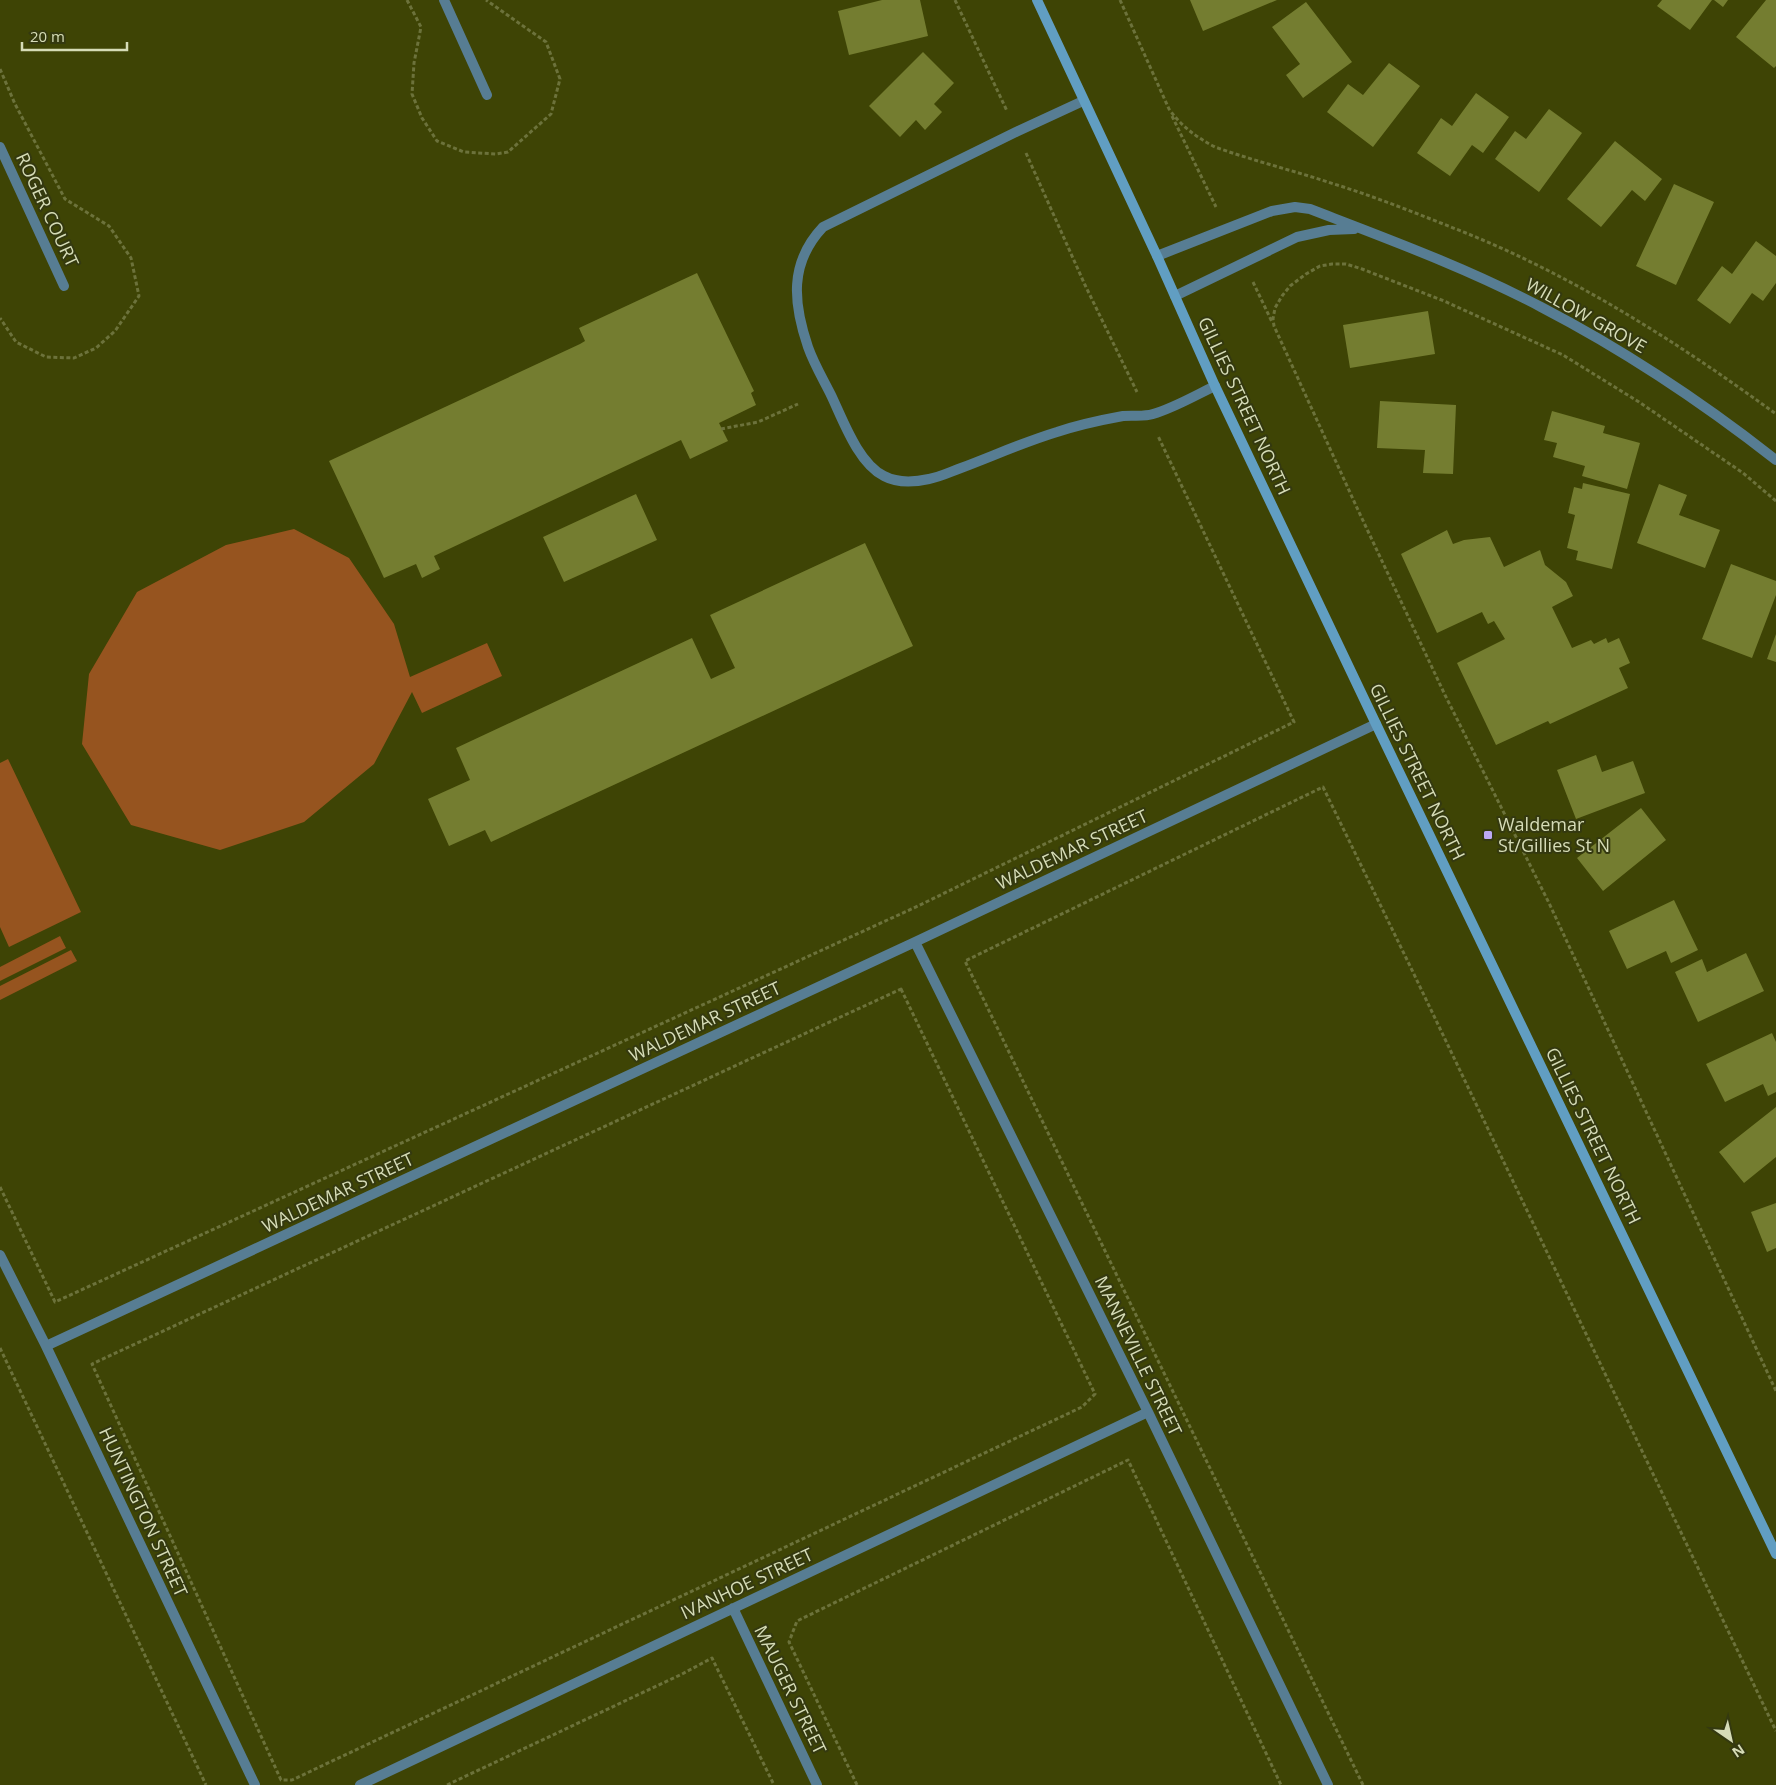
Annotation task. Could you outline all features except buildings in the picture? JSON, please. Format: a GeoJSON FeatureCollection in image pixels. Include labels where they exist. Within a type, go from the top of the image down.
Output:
{"type":"FeatureCollection","features":[{"type":"Feature","properties":{"kind":"main road","name":"GILLIES STREET NORTH"},"geometry":{"type":"LineString","coordinates":[[1037,0],[1216,386],[1376,724],[1776,1554]]}},
{"type":"Feature","properties":{"kind":"street"},"geometry":{"type":"LineString","coordinates":[[444,0],[487,95]]}},
{"type":"Feature","properties":{"kind":"street"},"geometry":{"type":"LineString","coordinates":[[1083,101],[823,227],[804,252],[797,274],[801,323],[811,355],[858,449],[878,472],[894,480],[915,481],[938,477],[1061,430],[1125,416],[1153,414],[1216,386]]}},
{"type":"Feature","properties":{"kind":"street","name":"ROGER COURT"},"geometry":{"type":"LineString","coordinates":[[0,147],[64,286]]}},
{"type":"Feature","properties":{"kind":"street","name":"WILLOW GROVE"},"geometry":{"type":"LineString","coordinates":[[1157,256],[1272,211],[1295,207],[1310,209],[1448,263],[1540,306],[1599,339],[1705,406],[1776,460]]}},
{"type":"Feature","properties":{"kind":"street","name":"WILLOW GROVE"},"geometry":{"type":"LineString","coordinates":[[1175,296],[1297,237],[1350,228],[1362,230]]}},
{"type":"Feature","properties":{"kind":"street","name":"WALDEMAR STREET"},"geometry":{"type":"LineString","coordinates":[[46,1346],[915,942],[1376,724]]}},
{"type":"Feature","properties":{"kind":"street","name":"MANNEVILLE STREET"},"geometry":{"type":"LineString","coordinates":[[915,942],[1148,1412],[1328,1785]]}},
{"type":"Feature","properties":{"kind":"street","name":"HUNTINGTON STREET"},"geometry":{"type":"LineString","coordinates":[[0,1255],[46,1346],[255,1785]]}},
{"type":"Feature","properties":{"kind":"street","name":"IVANHOE STREET"},"geometry":{"type":"LineString","coordinates":[[360,1785],[1148,1412]]}},
{"type":"Feature","properties":{"kind":"street","name":"MAUGER STREET"},"geometry":{"type":"LineString","coordinates":[[733,1608],[817,1785]]}},
{"type":"Feature","properties":{"kind":"path"},"geometry":{"type":"LineString","coordinates":[[407,0],[421,27],[414,63],[412,94],[422,118],[437,141],[464,152],[496,154],[508,152],[551,114],[560,79],[546,42],[486,0]]}},
{"type":"Feature","properties":{"kind":"path"},"geometry":{"type":"LineString","coordinates":[[1120,0],[1174,117],[1193,134],[1215,147],[1231,153]]}},
{"type":"Feature","properties":{"kind":"path"},"geometry":{"type":"LineString","coordinates":[[0,69],[15,104],[65,199],[109,226],[131,258],[139,296],[115,331],[96,348],[74,358],[46,357],[16,342],[0,318]]}},
{"type":"Feature","properties":{"kind":"path"},"geometry":{"type":"LineString","coordinates":[[1776,501],[1727,462],[1639,402],[1563,355],[1405,285],[1346,264],[1320,266],[1290,286],[1276,308],[1273,319],[1274,326],[1350,493],[1484,777],[1549,903],[1776,1391]]}},
{"type":"Feature","properties":{"kind":"path"},"geometry":{"type":"LineString","coordinates":[[0,1187],[55,1302],[918,906],[1294,722],[1092,298]]}},
{"type":"Feature","properties":{"kind":"path"},"geometry":{"type":"LineString","coordinates":[[721,429],[758,422],[798,404]]}},
{"type":"Feature","properties":{"kind":"path"},"geometry":{"type":"LineString","coordinates":[[1363,1785],[965,961],[1323,787],[1776,1731]]}},
{"type":"Feature","properties":{"kind":"path"},"geometry":{"type":"LineString","coordinates":[[901,989],[1095,1394],[1082,1407],[292,1780],[282,1780],[92,1364],[901,989]]}},
{"type":"Feature","properties":{"kind":"path"},"geometry":{"type":"LineString","coordinates":[[0,1348],[206,1785]]}},
{"type":"Feature","properties":{"kind":"path"},"geometry":{"type":"LineString","coordinates":[[857,1785],[789,1642],[798,1621],[1128,1460],[1281,1785]]}},
{"type":"Feature","properties":{"kind":"path"},"geometry":{"type":"LineString","coordinates":[[447,1785],[712,1658],[774,1785]]}},
{"type":"Feature","properties":{"kind":"shaded area"},"geometry":{"type":"Polygon","coordinates":[[[294,529],[349,558],[394,624],[410,677],[487,643],[502,676],[422,713],[412,692],[374,764],[304,822],[220,850],[131,825],[82,744],[89,674],[137,592],[226,545],[294,529]]]}},
{"type":"Feature","properties":{"kind":"shaded area"},"geometry":{"type":"Polygon","coordinates":[[[8,759],[81,912],[9,947],[0,927],[0,763],[8,759]]]}},
{"type":"Feature","properties":{"kind":"shaded area"},"geometry":{"type":"Polygon","coordinates":[[[60,936],[66,948],[0,981],[0,967],[60,936]]]}},
{"type":"Feature","properties":{"kind":"shaded area"},"geometry":{"type":"Polygon","coordinates":[[[71,950],[77,961],[0,1000],[0,986],[71,950]]]}},
{"type":"Feature","properties":{"kind":"place","name":"Waldemar St/Gillies St N"},"geometry":{"type":"Point","coordinates":[1488,835]}}]}
